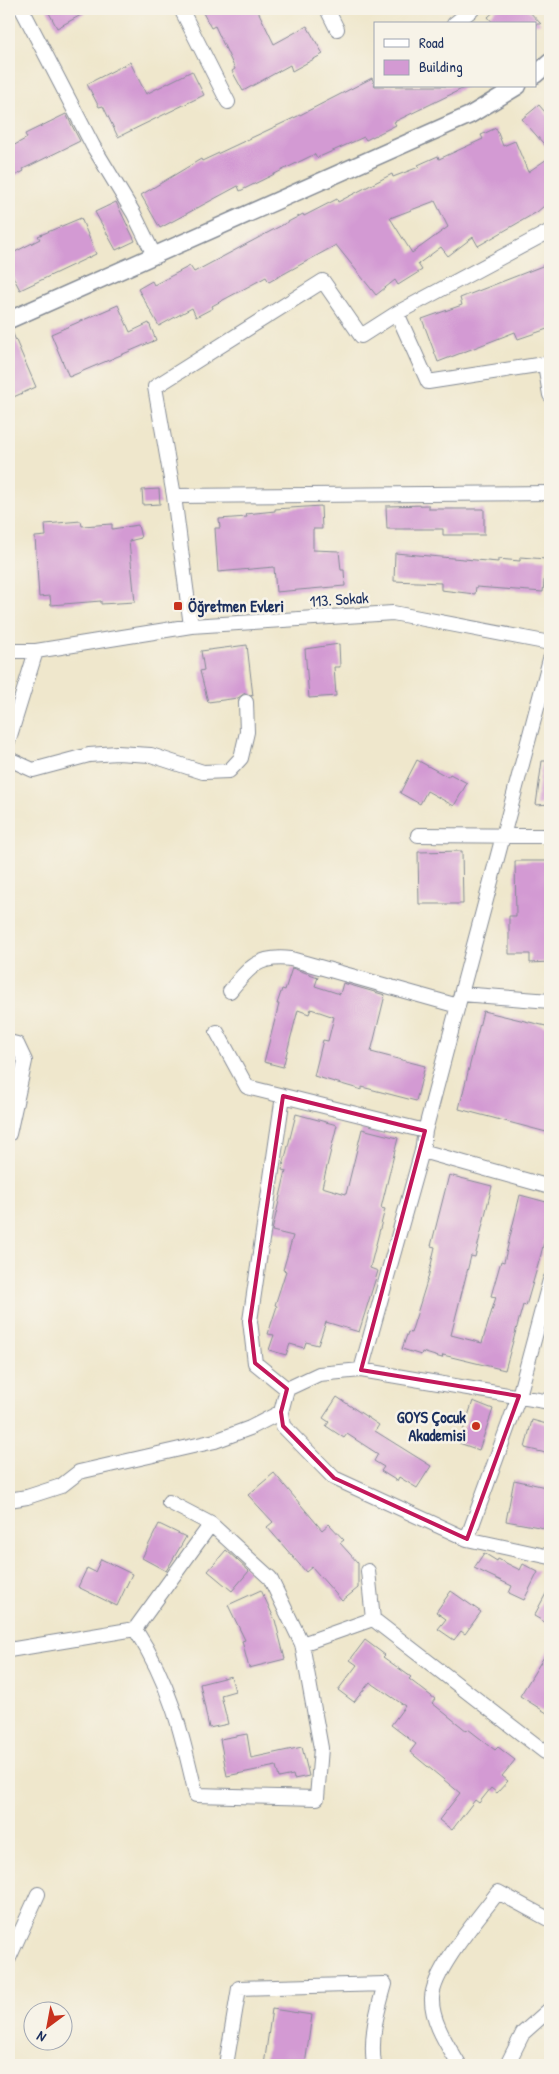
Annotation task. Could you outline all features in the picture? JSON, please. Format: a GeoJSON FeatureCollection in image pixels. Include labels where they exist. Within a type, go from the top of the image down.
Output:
{"type":"FeatureCollection","features":[{"type":"Feature","properties":{"kind":"street"},"geometry":{"type":"LineString","coordinates":[[22,9],[93,146],[134,214],[154,255]]}},
{"type":"Feature","properties":{"kind":"street"},"geometry":{"type":"LineString","coordinates":[[181,9],[228,102]]}},
{"type":"Feature","properties":{"kind":"street"},"geometry":{"type":"LineString","coordinates":[[327,9],[337,29]]}},
{"type":"Feature","properties":{"kind":"street"},"geometry":{"type":"LineString","coordinates":[[457,22],[473,9]]}},
{"type":"Feature","properties":{"kind":"street"},"geometry":{"type":"LineString","coordinates":[[536,75],[550,62]]}},
{"type":"Feature","properties":{"kind":"street"},"geometry":{"type":"LineString","coordinates":[[9,320],[470,116],[515,88]]}},
{"type":"Feature","properties":{"kind":"street"},"geometry":{"type":"LineString","coordinates":[[191,626],[174,496],[155,387],[323,280],[361,336],[397,313],[550,231]]}},
{"type":"Feature","properties":{"kind":"street"},"geometry":{"type":"LineString","coordinates":[[397,313],[428,382],[548,364],[550,395]]}},
{"type":"Feature","properties":{"kind":"street"},"geometry":{"type":"LineString","coordinates":[[174,496],[550,493]]}},
{"type":"Feature","properties":{"kind":"street","name":"113. Sokak"},"geometry":{"type":"LineString","coordinates":[[9,651],[36,651],[191,626],[393,613],[550,644]]}},
{"type":"Feature","properties":{"kind":"street"},"geometry":{"type":"LineString","coordinates":[[9,739],[36,651]]}},
{"type":"Feature","properties":{"kind":"street"},"geometry":{"type":"LineString","coordinates":[[361,1370],[422,1151],[425,1131],[505,836],[550,659]]}},
{"type":"Feature","properties":{"kind":"street"},"geometry":{"type":"LineString","coordinates":[[9,759],[33,770],[89,755],[117,753],[151,755],[203,772],[228,771],[241,758],[247,732],[246,702]]}},
{"type":"Feature","properties":{"kind":"street"},"geometry":{"type":"LineString","coordinates":[[418,835],[550,836]]}},
{"type":"Feature","properties":{"kind":"street"},"geometry":{"type":"LineString","coordinates":[[230,990],[242,975],[259,961],[273,957],[290,959],[460,1000],[550,1001]]}},
{"type":"Feature","properties":{"kind":"street"},"geometry":{"type":"LineString","coordinates":[[217,1032],[247,1087],[425,1131]]}},
{"type":"Feature","properties":{"kind":"street"},"geometry":{"type":"LineString","coordinates":[[9,1042],[17,1044],[25,1061],[9,1134]]}},
{"type":"Feature","properties":{"kind":"street"},"geometry":{"type":"LineString","coordinates":[[283,1096],[250,1321],[255,1364],[287,1389]]}},
{"type":"Feature","properties":{"kind":"street"},"geometry":{"type":"LineString","coordinates":[[422,1151],[550,1187]]}},
{"type":"Feature","properties":{"kind":"street"},"geometry":{"type":"LineString","coordinates":[[467,1539],[519,1396],[550,1280]]}},
{"type":"Feature","properties":{"kind":"street"},"geometry":{"type":"LineString","coordinates":[[287,1389],[319,1374],[361,1370],[550,1402]]}},
{"type":"Feature","properties":{"kind":"street"},"geometry":{"type":"LineString","coordinates":[[287,1389],[281,1412],[283,1426],[334,1478],[467,1539],[550,1557]]}},
{"type":"Feature","properties":{"kind":"street"},"geometry":{"type":"LineString","coordinates":[[9,1500],[28,1497],[61,1486],[79,1472],[215,1441],[250,1428],[281,1412]]}},
{"type":"Feature","properties":{"kind":"street"},"geometry":{"type":"LineString","coordinates":[[134,1629],[153,1658],[179,1720],[196,1794],[317,1798],[321,1748],[302,1644],[270,1578],[212,1524],[169,1502]]}},
{"type":"Feature","properties":{"kind":"street"},"geometry":{"type":"LineString","coordinates":[[9,1650],[134,1629],[212,1524]]}},
{"type":"Feature","properties":{"kind":"street"},"geometry":{"type":"LineString","coordinates":[[368,1571],[373,1619],[545,1752],[550,1747]]}},
{"type":"Feature","properties":{"kind":"street"},"geometry":{"type":"LineString","coordinates":[[302,1644],[373,1619]]}},
{"type":"Feature","properties":{"kind":"street"},"geometry":{"type":"LineString","coordinates":[[459,2065],[438,2027],[432,1999],[436,1977],[498,1892],[550,1920]]}},
{"type":"Feature","properties":{"kind":"street"},"geometry":{"type":"LineString","coordinates":[[9,1958],[38,1894]]}},
{"type":"Feature","properties":{"kind":"street"},"geometry":{"type":"LineString","coordinates":[[226,2065],[239,1988],[386,1984],[374,2023],[372,2049],[374,2065]]}},
{"type":"Feature","properties":{"kind":"street"},"geometry":{"type":"LineString","coordinates":[[507,2065],[523,2033],[550,2009]]}},
{"type":"Feature","properties":{"kind":"highlighted area"},"geometry":{"type":"Polygon","coordinates":[[[283,1096],[425,1131],[361,1370],[519,1396],[467,1539],[334,1478],[283,1426],[281,1412],[287,1389],[255,1363],[250,1321],[283,1096]]]}},
{"type":"Feature","properties":{"kind":"building"},"geometry":{"type":"Polygon","coordinates":[[[47,9],[92,9],[57,28],[47,9]]]}},
{"type":"Feature","properties":{"kind":"building"},"geometry":{"type":"Polygon","coordinates":[[[201,9],[257,9],[274,44],[307,26],[323,54],[292,71],[290,65],[243,91],[232,71],[235,69],[215,26],[211,28],[201,9]]]}},
{"type":"Feature","properties":{"kind":"building"},"geometry":{"type":"Polygon","coordinates":[[[497,9],[527,9],[541,24],[536,24],[536,22],[492,22],[488,17],[497,9]]]}},
{"type":"Feature","properties":{"kind":"building"},"geometry":{"type":"Polygon","coordinates":[[[130,62],[146,94],[192,71],[204,95],[118,137],[103,106],[99,107],[87,84],[130,62]]]}},
{"type":"Feature","properties":{"kind":"building"},"geometry":{"type":"Polygon","coordinates":[[[372,78],[374,88],[464,88],[394,122],[396,125],[366,140],[364,137],[317,158],[315,154],[240,191],[238,186],[160,228],[141,195],[201,159],[202,161],[298,116],[372,78]]]}},
{"type":"Feature","properties":{"kind":"building"},"geometry":{"type":"Polygon","coordinates":[[[539,105],[550,118],[550,151],[522,119],[539,105]]]}},
{"type":"Feature","properties":{"kind":"building"},"geometry":{"type":"Polygon","coordinates":[[[66,114],[80,141],[23,169],[24,171],[9,179],[9,143],[11,147],[27,138],[25,134],[66,114]]]}},
{"type":"Feature","properties":{"kind":"building"},"geometry":{"type":"Polygon","coordinates":[[[496,128],[503,146],[515,141],[528,172],[550,157],[550,201],[537,212],[478,246],[473,237],[448,256],[441,247],[418,264],[422,270],[398,285],[395,280],[376,295],[336,245],[269,282],[266,277],[212,306],[213,308],[196,317],[192,308],[159,326],[138,289],[152,281],[154,285],[190,266],[194,272],[303,214],[304,216],[337,199],[338,202],[392,174],[393,177],[419,167],[418,165],[438,156],[439,159],[483,139],[481,135],[496,128]],[[435,201],[390,218],[412,253],[448,227],[435,201]]]}},
{"type":"Feature","properties":{"kind":"building"},"geometry":{"type":"Polygon","coordinates":[[[116,202],[135,241],[116,250],[95,212],[116,202]]]}},
{"type":"Feature","properties":{"kind":"building"},"geometry":{"type":"Polygon","coordinates":[[[81,218],[96,254],[20,290],[9,269],[9,255],[40,239],[38,236],[81,218]]]}},
{"type":"Feature","properties":{"kind":"building"},"geometry":{"type":"Polygon","coordinates":[[[550,263],[550,328],[518,339],[515,332],[438,362],[422,319],[462,305],[460,298],[550,263]]]}},
{"type":"Feature","properties":{"kind":"building"},"geometry":{"type":"Polygon","coordinates":[[[118,305],[130,332],[149,323],[156,340],[69,377],[51,334],[118,305]]]}},
{"type":"Feature","properties":{"kind":"building"},"geometry":{"type":"Polygon","coordinates":[[[11,329],[36,387],[9,399],[9,330],[11,329]]]}},
{"type":"Feature","properties":{"kind":"building"},"geometry":{"type":"Polygon","coordinates":[[[159,489],[160,504],[143,505],[142,490],[159,489]]]}},
{"type":"Feature","properties":{"kind":"building"},"geometry":{"type":"Polygon","coordinates":[[[429,505],[429,509],[484,509],[484,535],[443,535],[443,529],[387,529],[386,506],[429,505]]]}},
{"type":"Feature","properties":{"kind":"building"},"geometry":{"type":"Polygon","coordinates":[[[321,506],[322,529],[313,529],[313,550],[339,551],[341,570],[344,570],[345,586],[276,592],[274,567],[218,572],[215,528],[220,528],[219,519],[247,517],[246,514],[275,511],[275,509],[321,506]]]}},
{"type":"Feature","properties":{"kind":"building"},"geometry":{"type":"Polygon","coordinates":[[[81,521],[82,526],[112,524],[112,529],[138,525],[141,538],[129,541],[135,602],[101,604],[101,601],[51,605],[50,596],[39,597],[35,537],[46,536],[45,524],[81,521]]]}},
{"type":"Feature","properties":{"kind":"building"},"geometry":{"type":"Polygon","coordinates":[[[395,553],[498,562],[498,559],[520,561],[520,557],[546,559],[543,592],[476,587],[475,594],[441,590],[441,583],[394,581],[395,553]]]}},
{"type":"Feature","properties":{"kind":"building"},"geometry":{"type":"Polygon","coordinates":[[[339,644],[340,667],[334,667],[336,696],[309,698],[305,649],[339,644]]]}},
{"type":"Feature","properties":{"kind":"building"},"geometry":{"type":"Polygon","coordinates":[[[247,645],[253,696],[245,693],[238,698],[208,702],[200,671],[204,670],[201,651],[247,645]]]}},
{"type":"Feature","properties":{"kind":"building"},"geometry":{"type":"Polygon","coordinates":[[[417,760],[448,777],[450,774],[467,783],[454,806],[427,791],[420,804],[400,793],[417,760]]]}},
{"type":"Feature","properties":{"kind":"building"},"geometry":{"type":"Polygon","coordinates":[[[542,761],[550,761],[550,804],[536,805],[542,761]]]}},
{"type":"Feature","properties":{"kind":"building"},"geometry":{"type":"Polygon","coordinates":[[[462,851],[463,904],[419,904],[418,852],[462,851]]]}},
{"type":"Feature","properties":{"kind":"building"},"geometry":{"type":"Polygon","coordinates":[[[515,861],[548,861],[550,962],[530,963],[530,954],[509,954],[509,916],[516,916],[515,861]]]}},
{"type":"Feature","properties":{"kind":"building"},"geometry":{"type":"Polygon","coordinates":[[[292,968],[318,977],[315,986],[340,994],[343,983],[385,995],[371,1052],[425,1066],[416,1101],[362,1087],[362,1090],[314,1076],[323,1040],[328,1041],[334,1017],[311,1009],[309,1014],[298,1010],[283,1067],[264,1062],[279,1004],[277,1004],[282,989],[285,990],[292,968]]]}},
{"type":"Feature","properties":{"kind":"building"},"geometry":{"type":"Polygon","coordinates":[[[483,1011],[550,1027],[550,1133],[459,1109],[483,1011]]]}},
{"type":"Feature","properties":{"kind":"building"},"geometry":{"type":"Polygon","coordinates":[[[296,1114],[337,1125],[322,1187],[346,1194],[362,1129],[398,1138],[381,1208],[385,1209],[370,1268],[378,1271],[359,1332],[326,1322],[318,1345],[306,1342],[304,1348],[290,1344],[286,1355],[269,1350],[274,1335],[268,1334],[286,1271],[283,1270],[293,1236],[272,1231],[286,1171],[282,1170],[296,1114]]]}},
{"type":"Feature","properties":{"kind":"building"},"geometry":{"type":"Polygon","coordinates":[[[449,1175],[492,1186],[475,1257],[471,1256],[451,1335],[482,1343],[496,1297],[491,1296],[501,1261],[504,1262],[520,1195],[550,1203],[550,1218],[540,1258],[526,1306],[523,1305],[505,1370],[443,1355],[442,1358],[422,1352],[421,1355],[402,1349],[408,1332],[411,1333],[428,1278],[435,1247],[431,1246],[449,1175]]]}},
{"type":"Feature","properties":{"kind":"building"},"geometry":{"type":"Polygon","coordinates":[[[337,1397],[379,1425],[375,1431],[431,1466],[417,1488],[399,1477],[397,1481],[381,1471],[384,1467],[374,1461],[378,1454],[347,1434],[344,1438],[326,1426],[329,1422],[323,1418],[337,1397]]]}},
{"type":"Feature","properties":{"kind":"building","name":"GOYS Çocuk Akademisi"},"geometry":{"type":"Polygon","coordinates":[[[473,1401],[493,1409],[479,1450],[459,1443],[473,1401]]]}},
{"type":"Feature","properties":{"kind":"building"},"geometry":{"type":"Polygon","coordinates":[[[532,1420],[550,1425],[550,1454],[525,1448],[532,1420]]]}},
{"type":"Feature","properties":{"kind":"building"},"geometry":{"type":"Polygon","coordinates":[[[274,1473],[322,1530],[329,1524],[344,1540],[340,1543],[358,1563],[358,1588],[342,1601],[312,1567],[306,1572],[267,1527],[273,1522],[248,1495],[274,1473]]]}},
{"type":"Feature","properties":{"kind":"building"},"geometry":{"type":"Polygon","coordinates":[[[514,1480],[550,1488],[550,1529],[506,1521],[514,1480]]]}},
{"type":"Feature","properties":{"kind":"building"},"geometry":{"type":"Polygon","coordinates":[[[159,1524],[186,1537],[166,1571],[142,1558],[159,1524]]]}},
{"type":"Feature","properties":{"kind":"building"},"geometry":{"type":"Polygon","coordinates":[[[226,1550],[249,1571],[232,1591],[208,1571],[226,1550]]]}},
{"type":"Feature","properties":{"kind":"building"},"geometry":{"type":"Polygon","coordinates":[[[484,1553],[497,1561],[498,1559],[520,1570],[523,1564],[538,1572],[524,1600],[509,1593],[512,1586],[474,1568],[484,1553]]]}},
{"type":"Feature","properties":{"kind":"building"},"geometry":{"type":"Polygon","coordinates":[[[101,1559],[132,1574],[117,1606],[78,1587],[87,1568],[95,1572],[101,1559]]]}},
{"type":"Feature","properties":{"kind":"building"},"geometry":{"type":"Polygon","coordinates":[[[550,1586],[550,1625],[534,1616],[550,1586]]]}},
{"type":"Feature","properties":{"kind":"building"},"geometry":{"type":"Polygon","coordinates":[[[261,1590],[275,1620],[285,1659],[249,1668],[242,1641],[245,1640],[228,1605],[261,1590]]]}},
{"type":"Feature","properties":{"kind":"building"},"geometry":{"type":"Polygon","coordinates":[[[451,1591],[481,1612],[465,1634],[461,1631],[454,1640],[438,1629],[446,1619],[436,1612],[451,1591]]]}},
{"type":"Feature","properties":{"kind":"building"},"geometry":{"type":"Polygon","coordinates":[[[365,1640],[385,1655],[383,1657],[411,1677],[409,1679],[435,1699],[432,1703],[467,1731],[468,1729],[495,1750],[498,1747],[515,1760],[502,1776],[508,1781],[497,1793],[491,1788],[479,1803],[475,1800],[452,1830],[439,1820],[460,1793],[410,1752],[416,1744],[391,1725],[405,1706],[370,1682],[354,1702],[338,1690],[357,1665],[350,1660],[365,1640]]]}},
{"type":"Feature","properties":{"kind":"building"},"geometry":{"type":"Polygon","coordinates":[[[550,1647],[550,1715],[520,1696],[550,1647]]]}},
{"type":"Feature","properties":{"kind":"building"},"geometry":{"type":"Polygon","coordinates":[[[231,1676],[235,1691],[221,1695],[228,1724],[209,1728],[200,1684],[231,1676]]]}},
{"type":"Feature","properties":{"kind":"building"},"geometry":{"type":"Polygon","coordinates":[[[247,1734],[251,1758],[302,1747],[309,1776],[294,1779],[293,1775],[279,1778],[276,1766],[227,1776],[220,1739],[247,1734]]]}},
{"type":"Feature","properties":{"kind":"building"},"geometry":{"type":"Polygon","coordinates":[[[272,2009],[312,2015],[305,2065],[264,2065],[272,2009]]]}},
{"type":"Feature","properties":{"kind":"place","name":"Öğretmen Evleri"},"geometry":{"type":"Point","coordinates":[178,606]}},
{"type":"Feature","properties":{"kind":"place","name":"GOYS Çocuk Akademisi"},"geometry":{"type":"Point","coordinates":[476,1426]}}]}
